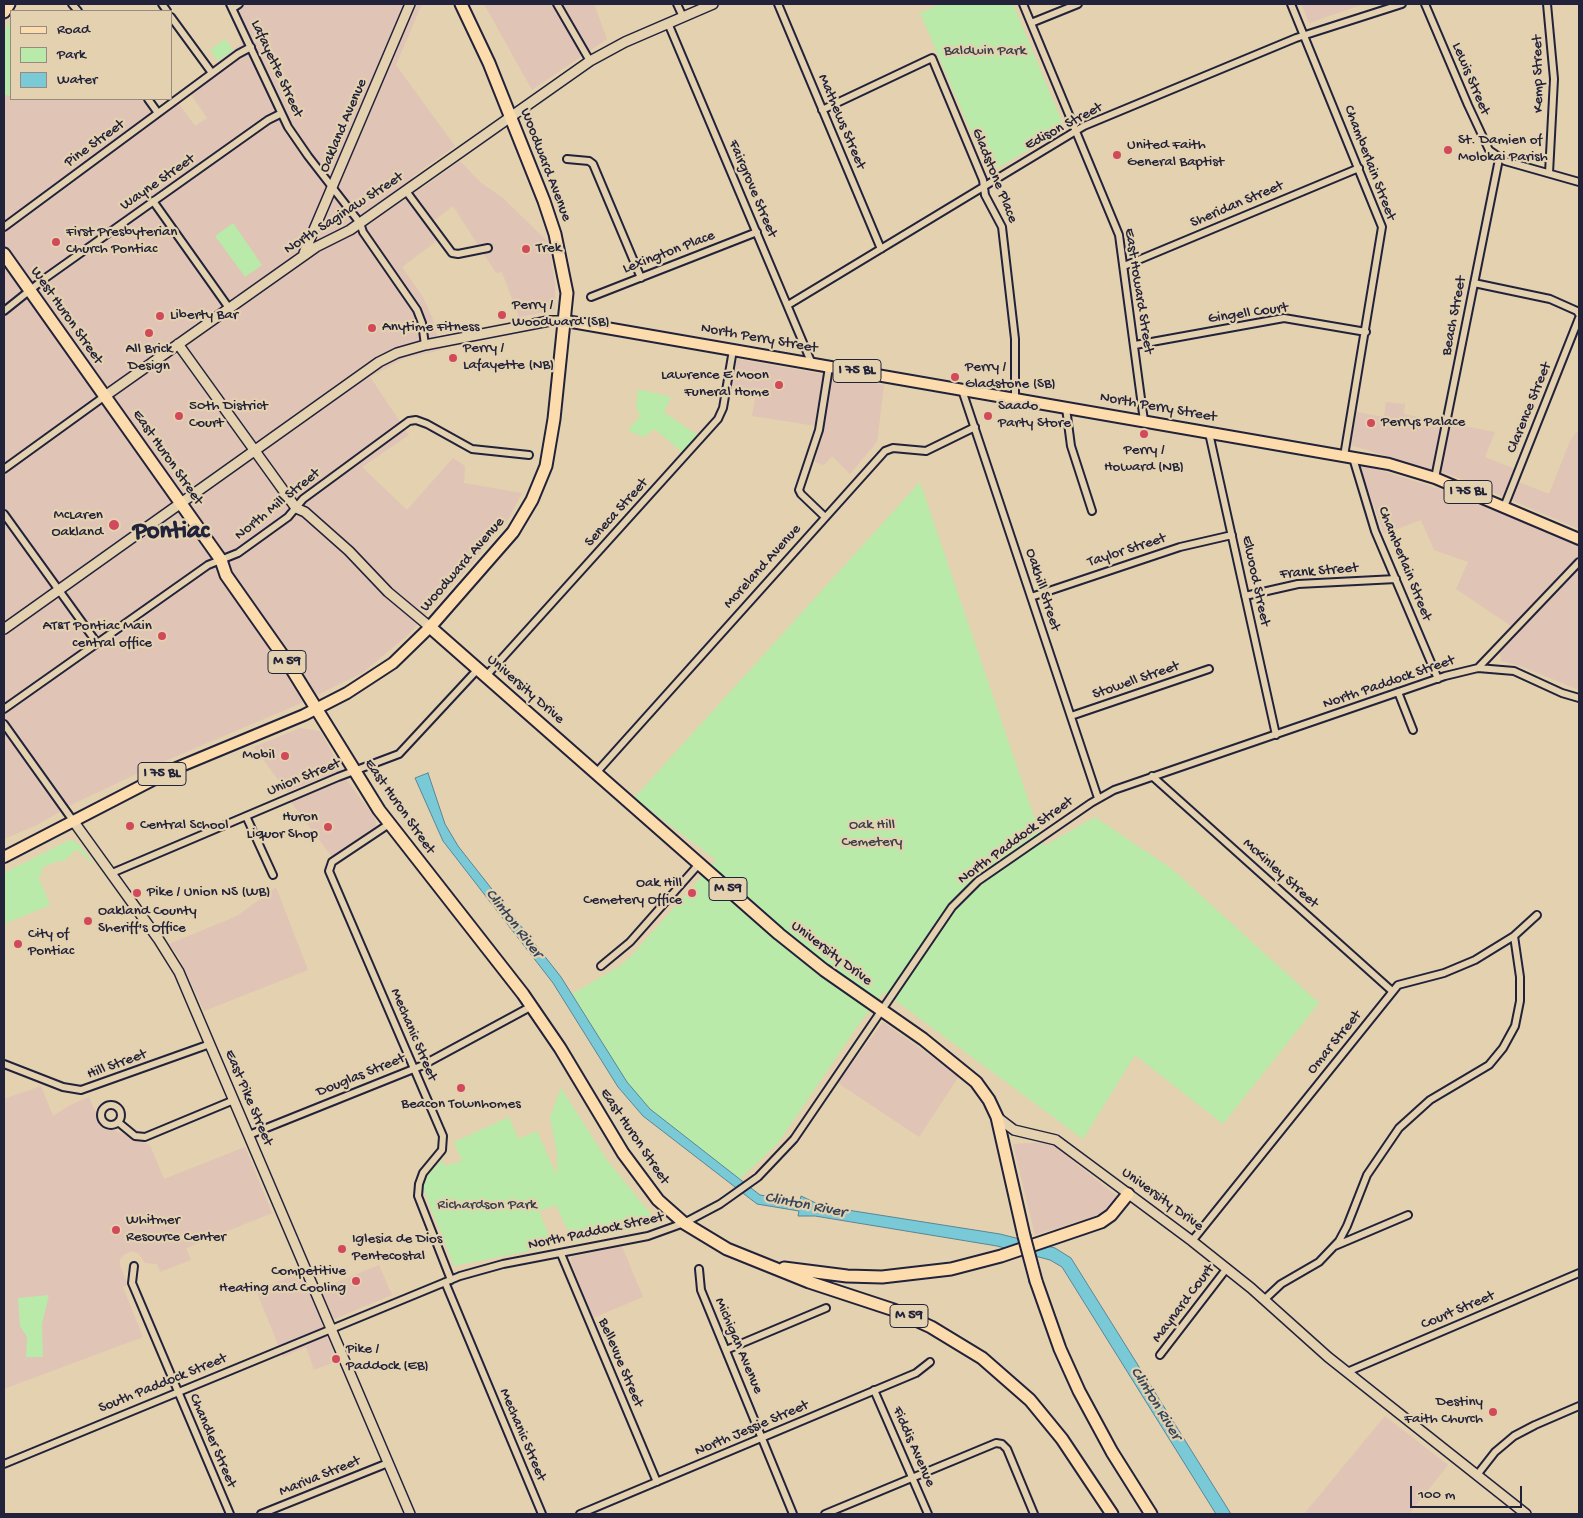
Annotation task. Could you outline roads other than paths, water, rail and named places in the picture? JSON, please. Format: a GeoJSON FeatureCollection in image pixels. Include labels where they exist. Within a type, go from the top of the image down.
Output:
{"type":"FeatureCollection","features":[{"type":"Feature","properties":{"kind":"highway"},"geometry":{"type":"LineString","coordinates":[[4,12],[9,4]]}},
{"type":"Feature","properties":{"kind":"highway","name":"Woodward Avenue"},"geometry":{"type":"LineString","coordinates":[[430,626],[501,548],[532,500],[546,466],[566,321],[567,293],[555,234],[511,116],[473,25],[461,4]]}},
{"type":"Feature","properties":{"kind":"highway","name":"West Huron Street"},"geometry":{"type":"LineString","coordinates":[[4,254],[105,396]]}},
{"type":"Feature","properties":{"kind":"highway","name":"East Huron Street"},"geometry":{"type":"LineString","coordinates":[[105,396],[221,560],[226,575],[288,663],[389,824],[532,1006],[640,1178],[658,1200],[684,1223]]}},
{"type":"Feature","properties":{"kind":"highway","name":"University Drive"},"geometry":{"type":"LineString","coordinates":[[430,626],[793,946],[968,1074],[982,1089],[997,1117]]}},
{"type":"Feature","properties":{"kind":"highway","name":"M 59"},"geometry":{"type":"LineString","coordinates":[[997,1117],[1036,1281],[1060,1349],[1079,1391],[1112,1452],[1151,1514]]}},
{"type":"Feature","properties":{"kind":"highway"},"geometry":{"type":"LineString","coordinates":[[770,1266],[847,1276],[882,1277],[951,1269],[1001,1256],[1101,1222],[1116,1209],[1128,1194]]}},
{"type":"Feature","properties":{"kind":"highway","name":"M 59"},"geometry":{"type":"LineString","coordinates":[[684,1223],[727,1250],[808,1282],[875,1303],[911,1317],[947,1335],[982,1358],[1016,1386],[1036,1406],[1062,1438],[1112,1514]]}},
{"type":"Feature","properties":{"kind":"main road"},"geometry":{"type":"LineString","coordinates":[[467,4],[473,25]]}},
{"type":"Feature","properties":{"kind":"main road","name":"North Perry Street"},"geometry":{"type":"LineString","coordinates":[[566,321],[1209,432],[1400,467],[1435,478],[1579,539]]}},
{"type":"Feature","properties":{"kind":"main road","name":"Woodward Avenue"},"geometry":{"type":"LineString","coordinates":[[4,857],[60,826],[74,822],[174,769],[317,709],[381,672],[404,653],[430,626]]}},
{"type":"Feature","properties":{"kind":"street"},"geometry":{"type":"LineString","coordinates":[[231,6],[239,4]]}},
{"type":"Feature","properties":{"kind":"street","name":"Oakland Avenue"},"geometry":{"type":"LineString","coordinates":[[301,258],[308,248],[410,4]]}},
{"type":"Feature","properties":{"kind":"street"},"geometry":{"type":"LineString","coordinates":[[557,4],[590,61]]}},
{"type":"Feature","properties":{"kind":"street"},"geometry":{"type":"LineString","coordinates":[[677,4],[683,17]]}},
{"type":"Feature","properties":{"kind":"street","name":"North Saginaw Street"},"geometry":{"type":"LineString","coordinates":[[4,469],[301,258],[360,223],[590,61],[614,47],[713,4]]}},
{"type":"Feature","properties":{"kind":"street","name":"Mathews Street"},"geometry":{"type":"LineString","coordinates":[[778,4],[881,249]]}},
{"type":"Feature","properties":{"kind":"street","name":"East Howard Street"},"geometry":{"type":"LineString","coordinates":[[1023,4],[1116,228],[1124,266],[1144,421]]}},
{"type":"Feature","properties":{"kind":"street"},"geometry":{"type":"LineString","coordinates":[[1031,23],[1078,4]]}},
{"type":"Feature","properties":{"kind":"street","name":"Chamberlain Street"},"geometry":{"type":"LineString","coordinates":[[1291,4],[1380,218],[1382,230],[1349,457],[1376,531],[1438,679]]}},
{"type":"Feature","properties":{"kind":"street","name":"Edison Street"},"geometry":{"type":"LineString","coordinates":[[788,306],[1076,131],[1304,35],[1402,4]]}},
{"type":"Feature","properties":{"kind":"street","name":"Lewis Street"},"geometry":{"type":"LineString","coordinates":[[1426,4],[1482,136],[1489,150],[1500,159]]}},
{"type":"Feature","properties":{"kind":"street","name":"Kemp Street"},"geometry":{"type":"LineString","coordinates":[[1547,4],[1554,79],[1549,173]]}},
{"type":"Feature","properties":{"kind":"street","name":"Lafayette Street"},"geometry":{"type":"LineString","coordinates":[[231,6],[280,114],[308,156],[360,223],[363,232],[417,310],[422,323],[425,346]]}},
{"type":"Feature","properties":{"kind":"street"},"geometry":{"type":"LineString","coordinates":[[172,18],[212,73]]}},
{"type":"Feature","properties":{"kind":"street","name":"Fairgrove Street"},"geometry":{"type":"LineString","coordinates":[[668,23],[812,364]]}},
{"type":"Feature","properties":{"kind":"street","name":"Pine Street"},"geometry":{"type":"LineString","coordinates":[[4,227],[250,47]]}},
{"type":"Feature","properties":{"kind":"street","name":"Gladstone Place"},"geometry":{"type":"LineString","coordinates":[[822,110],[932,58],[984,187],[985,195],[998,216],[1003,231],[1014,333],[1015,399]]}},
{"type":"Feature","properties":{"kind":"street"},"geometry":{"type":"LineString","coordinates":[[149,100],[158,113]]}},
{"type":"Feature","properties":{"kind":"street","name":"Wayne Street"},"geometry":{"type":"LineString","coordinates":[[4,311],[154,201],[268,120],[280,114]]}},
{"type":"Feature","properties":{"kind":"street"},"geometry":{"type":"LineString","coordinates":[[567,159],[589,161],[594,165],[641,278]]}},
{"type":"Feature","properties":{"kind":"street"},"geometry":{"type":"LineString","coordinates":[[1500,159],[1579,182]]}},
{"type":"Feature","properties":{"kind":"street","name":"Beach Street"},"geometry":{"type":"LineString","coordinates":[[1435,478],[1500,159]]}},
{"type":"Feature","properties":{"kind":"street","name":"Sheridan Street"},"geometry":{"type":"LineString","coordinates":[[1124,266],[1359,168]]}},
{"type":"Feature","properties":{"kind":"street"},"geometry":{"type":"LineString","coordinates":[[406,191],[452,253],[458,254],[488,248]]}},
{"type":"Feature","properties":{"kind":"street"},"geometry":{"type":"LineString","coordinates":[[154,201],[230,308]]}},
{"type":"Feature","properties":{"kind":"street","name":"Lexington Place"},"geometry":{"type":"LineString","coordinates":[[591,297],[757,232]]}},
{"type":"Feature","properties":{"kind":"street","name":"Clarence Street"},"geometry":{"type":"LineString","coordinates":[[1474,284],[1547,298],[1577,311],[1579,316],[1504,507]]}},
{"type":"Feature","properties":{"kind":"street","name":"Gingell Court"},"geometry":{"type":"LineString","coordinates":[[1135,345],[1285,318],[1366,332]]}},
{"type":"Feature","properties":{"kind":"street","name":"North Perry Street"},"geometry":{"type":"LineString","coordinates":[[4,629],[371,366],[397,353],[425,346],[549,320],[566,321]]}},
{"type":"Feature","properties":{"kind":"street","name":"University Drive"},"geometry":{"type":"LineString","coordinates":[[178,344],[296,508],[305,512],[349,552],[388,592],[430,626]]}},
{"type":"Feature","properties":{"kind":"street","name":"Seneca Street"},"geometry":{"type":"LineString","coordinates":[[482,672],[718,419],[722,408],[733,350]]}},
{"type":"Feature","properties":{"kind":"street"},"geometry":{"type":"LineString","coordinates":[[825,517],[800,494],[799,490],[819,428],[829,366]]}},
{"type":"Feature","properties":{"kind":"street","name":"Oakhill Street"},"geometry":{"type":"LineString","coordinates":[[962,390],[1098,798]]}},
{"type":"Feature","properties":{"kind":"street"},"geometry":{"type":"LineString","coordinates":[[1066,408],[1071,446],[1092,511]]}},
{"type":"Feature","properties":{"kind":"street","name":"North Mill Street"},"geometry":{"type":"LineString","coordinates":[[4,709],[208,565],[238,552],[288,517],[303,499],[413,420],[427,424],[470,449],[529,455]]}},
{"type":"Feature","properties":{"kind":"street","name":"Moreland Avenue"},"geometry":{"type":"LineString","coordinates":[[596,773],[886,449],[926,451],[975,428]]}},
{"type":"Feature","properties":{"kind":"street","name":"Elwood Street"},"geometry":{"type":"LineString","coordinates":[[1209,432],[1276,735]]}},
{"type":"Feature","properties":{"kind":"street"},"geometry":{"type":"LineString","coordinates":[[4,514],[97,643]]}},
{"type":"Feature","properties":{"kind":"street","name":"Taylor Street"},"geometry":{"type":"LineString","coordinates":[[1031,597],[1180,547],[1232,535]]}},
{"type":"Feature","properties":{"kind":"street","name":"North Paddock Street"},"geometry":{"type":"LineString","coordinates":[[331,1328],[448,1281],[495,1266],[634,1239],[684,1223],[734,1196],[774,1162],[800,1131],[947,914],[966,891],[1098,798],[1152,776],[1398,692],[1478,668],[1579,562]]}},
{"type":"Feature","properties":{"kind":"street","name":"Frank Street"},"geometry":{"type":"LineString","coordinates":[[1245,596],[1298,584],[1396,579]]}},
{"type":"Feature","properties":{"kind":"street"},"geometry":{"type":"LineString","coordinates":[[1478,668],[1514,671],[1562,693],[1579,698]]}},
{"type":"Feature","properties":{"kind":"street","name":"Stowell Street"},"geometry":{"type":"LineString","coordinates":[[1070,716],[1209,669]]}},
{"type":"Feature","properties":{"kind":"street","name":"Union Street"},"geometry":{"type":"LineString","coordinates":[[112,873],[404,751],[482,672]]}},
{"type":"Feature","properties":{"kind":"street"},"geometry":{"type":"LineString","coordinates":[[1398,692],[1413,730]]}},
{"type":"Feature","properties":{"kind":"street","name":"East Pike Street"},"geometry":{"type":"LineString","coordinates":[[4,724],[174,961],[410,1514]]}},
{"type":"Feature","properties":{"kind":"street","name":"McKinley Street"},"geometry":{"type":"LineString","coordinates":[[1152,776],[1392,991]]}},
{"type":"Feature","properties":{"kind":"street"},"geometry":{"type":"LineString","coordinates":[[246,816],[273,875]]}},
{"type":"Feature","properties":{"kind":"street","name":"Mechanic Street"},"geometry":{"type":"LineString","coordinates":[[389,824],[332,862],[329,871],[441,1131],[444,1144],[440,1154],[423,1173],[419,1184],[418,1196],[448,1281],[542,1514]]}},
{"type":"Feature","properties":{"kind":"street"},"geometry":{"type":"LineString","coordinates":[[602,966],[630,942],[699,864]]}},
{"type":"Feature","properties":{"kind":"street","name":"Omar Street"},"geometry":{"type":"LineString","coordinates":[[1192,1241],[1401,982],[1438,974],[1470,962],[1514,936],[1537,915]]}},
{"type":"Feature","properties":{"kind":"street"},"geometry":{"type":"LineString","coordinates":[[1264,1300],[1281,1284],[1318,1262],[1334,1246],[1345,1230],[1366,1175],[1392,1135],[1430,1100],[1488,1065],[1508,1042],[1516,1022],[1520,995],[1520,978],[1514,936]]}},
{"type":"Feature","properties":{"kind":"street","name":"Douglas Street"},"geometry":{"type":"LineString","coordinates":[[249,1135],[414,1068],[532,1006]]}},
{"type":"Feature","properties":{"kind":"street","name":"Hill Street"},"geometry":{"type":"LineString","coordinates":[[4,1064],[62,1088],[81,1090],[210,1044]]}},
{"type":"Feature","properties":{"kind":"street"},"geometry":{"type":"LineString","coordinates":[[118,1122],[133,1135],[145,1137],[234,1100]]}},
{"type":"Feature","properties":{"kind":"street","name":"University Drive"},"geometry":{"type":"LineString","coordinates":[[997,1117],[1014,1130],[1048,1136],[1060,1142],[1192,1241],[1227,1268],[1348,1372],[1526,1514]]}},
{"type":"Feature","properties":{"kind":"street"},"geometry":{"type":"LineString","coordinates":[[1334,1246],[1408,1215]]}},
{"type":"Feature","properties":{"kind":"street","name":"Bellevue Street"},"geometry":{"type":"LineString","coordinates":[[561,1254],[657,1482]]}},
{"type":"Feature","properties":{"kind":"street","name":"Chandler Street"},"geometry":{"type":"LineString","coordinates":[[134,1266],[132,1283],[230,1514]]}},
{"type":"Feature","properties":{"kind":"street","name":"Maynard Court"},"geometry":{"type":"LineString","coordinates":[[1160,1355],[1227,1268]]}},
{"type":"Feature","properties":{"kind":"street","name":"Michigan Avenue"},"geometry":{"type":"LineString","coordinates":[[699,1269],[701,1290],[793,1514]]}},
{"type":"Feature","properties":{"kind":"street","name":"Court Street"},"geometry":{"type":"LineString","coordinates":[[1348,1372],[1579,1273]]}},
{"type":"Feature","properties":{"kind":"street"},"geometry":{"type":"LineString","coordinates":[[726,1350],[826,1308]]}},
{"type":"Feature","properties":{"kind":"street","name":"South Paddock Street"},"geometry":{"type":"LineString","coordinates":[[4,1464],[331,1328]]}},
{"type":"Feature","properties":{"kind":"street","name":"North Jessie Street"},"geometry":{"type":"LineString","coordinates":[[580,1514],[916,1373],[930,1362]]}},
{"type":"Feature","properties":{"kind":"street","name":"Fiddis Avenue"},"geometry":{"type":"LineString","coordinates":[[874,1390],[928,1514]]}},
{"type":"Feature","properties":{"kind":"street"},"geometry":{"type":"LineString","coordinates":[[1477,1475],[1495,1452],[1514,1436],[1579,1406]]}},
{"type":"Feature","properties":{"kind":"street"},"geometry":{"type":"LineString","coordinates":[[825,1514],[994,1443],[1000,1443],[1007,1449],[1034,1514]]}},
{"type":"Feature","properties":{"kind":"street","name":"Mariva Street"},"geometry":{"type":"LineString","coordinates":[[261,1514],[388,1462]]}},
{"type":"Feature","properties":{"kind":"water","name":"Clinton River"},"geometry":{"type":"Polygon","coordinates":[[[428,773],[445,824],[458,846],[561,977],[627,1082],[650,1109],[760,1195],[800,1201],[801,1196],[822,1206],[1000,1234],[1055,1248],[1071,1258],[1231,1514],[1216,1514],[1062,1267],[1050,1260],[997,1246],[815,1216],[798,1216],[799,1211],[757,1204],[643,1116],[618,1087],[553,983],[443,841],[415,778],[428,773]]]}},
{"type":"Feature","properties":{"kind":"place","name":"St. Damien of Molokai Parish"},"geometry":{"type":"Point","coordinates":[1448,150]}},
{"type":"Feature","properties":{"kind":"place","name":"United Faith General Baptist"},"geometry":{"type":"Point","coordinates":[1117,155]}},
{"type":"Feature","properties":{"kind":"place","name":"First Presbyterian Church Pontiac"},"geometry":{"type":"Point","coordinates":[56,242]}},
{"type":"Feature","properties":{"kind":"place","name":"Trek"},"geometry":{"type":"Point","coordinates":[526,249]}},
{"type":"Feature","properties":{"kind":"place","name":"Perry / Woodward (SB)"},"geometry":{"type":"Point","coordinates":[502,315]}},
{"type":"Feature","properties":{"kind":"place","name":"Liberty Bar"},"geometry":{"type":"Point","coordinates":[160,316]}},
{"type":"Feature","properties":{"kind":"place","name":"Anytime Fitness"},"geometry":{"type":"Point","coordinates":[372,328]}},
{"type":"Feature","properties":{"kind":"place","name":"All Brick Design"},"geometry":{"type":"Point","coordinates":[149,333]}},
{"type":"Feature","properties":{"kind":"place","name":"Perry / Lafayette (NB)"},"geometry":{"type":"Point","coordinates":[453,358]}},
{"type":"Feature","properties":{"kind":"place","name":"Perry / Gladstone (SB)"},"geometry":{"type":"Point","coordinates":[955,377]}},
{"type":"Feature","properties":{"kind":"place","name":"Lawrence E Moon Funeral Home"},"geometry":{"type":"Point","coordinates":[779,385]}},
{"type":"Feature","properties":{"kind":"place","name":"50th District Court"},"geometry":{"type":"Point","coordinates":[179,416]}},
{"type":"Feature","properties":{"kind":"place","name":"Saado Party Store"},"geometry":{"type":"Point","coordinates":[988,416]}},
{"type":"Feature","properties":{"kind":"place","name":"Perrys Palace"},"geometry":{"type":"Point","coordinates":[1371,423]}},
{"type":"Feature","properties":{"kind":"place","name":"Perry / Howard (NB)"},"geometry":{"type":"Point","coordinates":[1144,434]}},
{"type":"Feature","properties":{"kind":"place","name":"McLaren Oakland"},"geometry":{"type":"Point","coordinates":[114,525]}},
{"type":"Feature","properties":{"kind":"place","name":"AT&T Pontiac Main central office"},"geometry":{"type":"Point","coordinates":[162,636]}},
{"type":"Feature","properties":{"kind":"place","name":"Mobil"},"geometry":{"type":"Point","coordinates":[285,756]}},
{"type":"Feature","properties":{"kind":"place","name":"Central School"},"geometry":{"type":"Point","coordinates":[130,826]}},
{"type":"Feature","properties":{"kind":"place","name":"Huron Liquor Shop"},"geometry":{"type":"Point","coordinates":[328,827]}},
{"type":"Feature","properties":{"kind":"place","name":"Pike / Union NS (WB)"},"geometry":{"type":"Point","coordinates":[137,893]}},
{"type":"Feature","properties":{"kind":"place","name":"Oak Hill Cemetery Office"},"geometry":{"type":"Point","coordinates":[692,893]}},
{"type":"Feature","properties":{"kind":"place","name":"Oakland County Sheriff's Office"},"geometry":{"type":"Point","coordinates":[88,921]}},
{"type":"Feature","properties":{"kind":"place","name":"City of Pontiac"},"geometry":{"type":"Point","coordinates":[18,944]}},
{"type":"Feature","properties":{"kind":"place","name":"Beacon Townhomes"},"geometry":{"type":"Point","coordinates":[461,1088]}},
{"type":"Feature","properties":{"kind":"place","name":"Whitmer Resource Center"},"geometry":{"type":"Point","coordinates":[116,1230]}},
{"type":"Feature","properties":{"kind":"place","name":"Iglesia de Dios Pentecostal"},"geometry":{"type":"Point","coordinates":[342,1249]}},
{"type":"Feature","properties":{"kind":"place","name":"Competitive Heating and Cooling"},"geometry":{"type":"Point","coordinates":[356,1281]}},
{"type":"Feature","properties":{"kind":"place","name":"Pike / Paddock (EB)"},"geometry":{"type":"Point","coordinates":[336,1359]}},
{"type":"Feature","properties":{"kind":"place","name":"Destiny Faith Church"},"geometry":{"type":"Point","coordinates":[1493,1412]}},
{"type":"Feature","properties":{"kind":"district","name":"Pontiac"},"geometry":{"type":"Point","coordinates":[171,533]}},
{"type":"Feature","properties":{"kind":"park label","name":"Baldwin Park"},"geometry":{"type":"Point","coordinates":[985,52]}},
{"type":"Feature","properties":{"kind":"park label","name":"Oak Hill Cemetery"},"geometry":{"type":"Point","coordinates":[872,834]}},
{"type":"Feature","properties":{"kind":"park label","name":"Richardson Park"},"geometry":{"type":"Point","coordinates":[487,1206]}}]}
